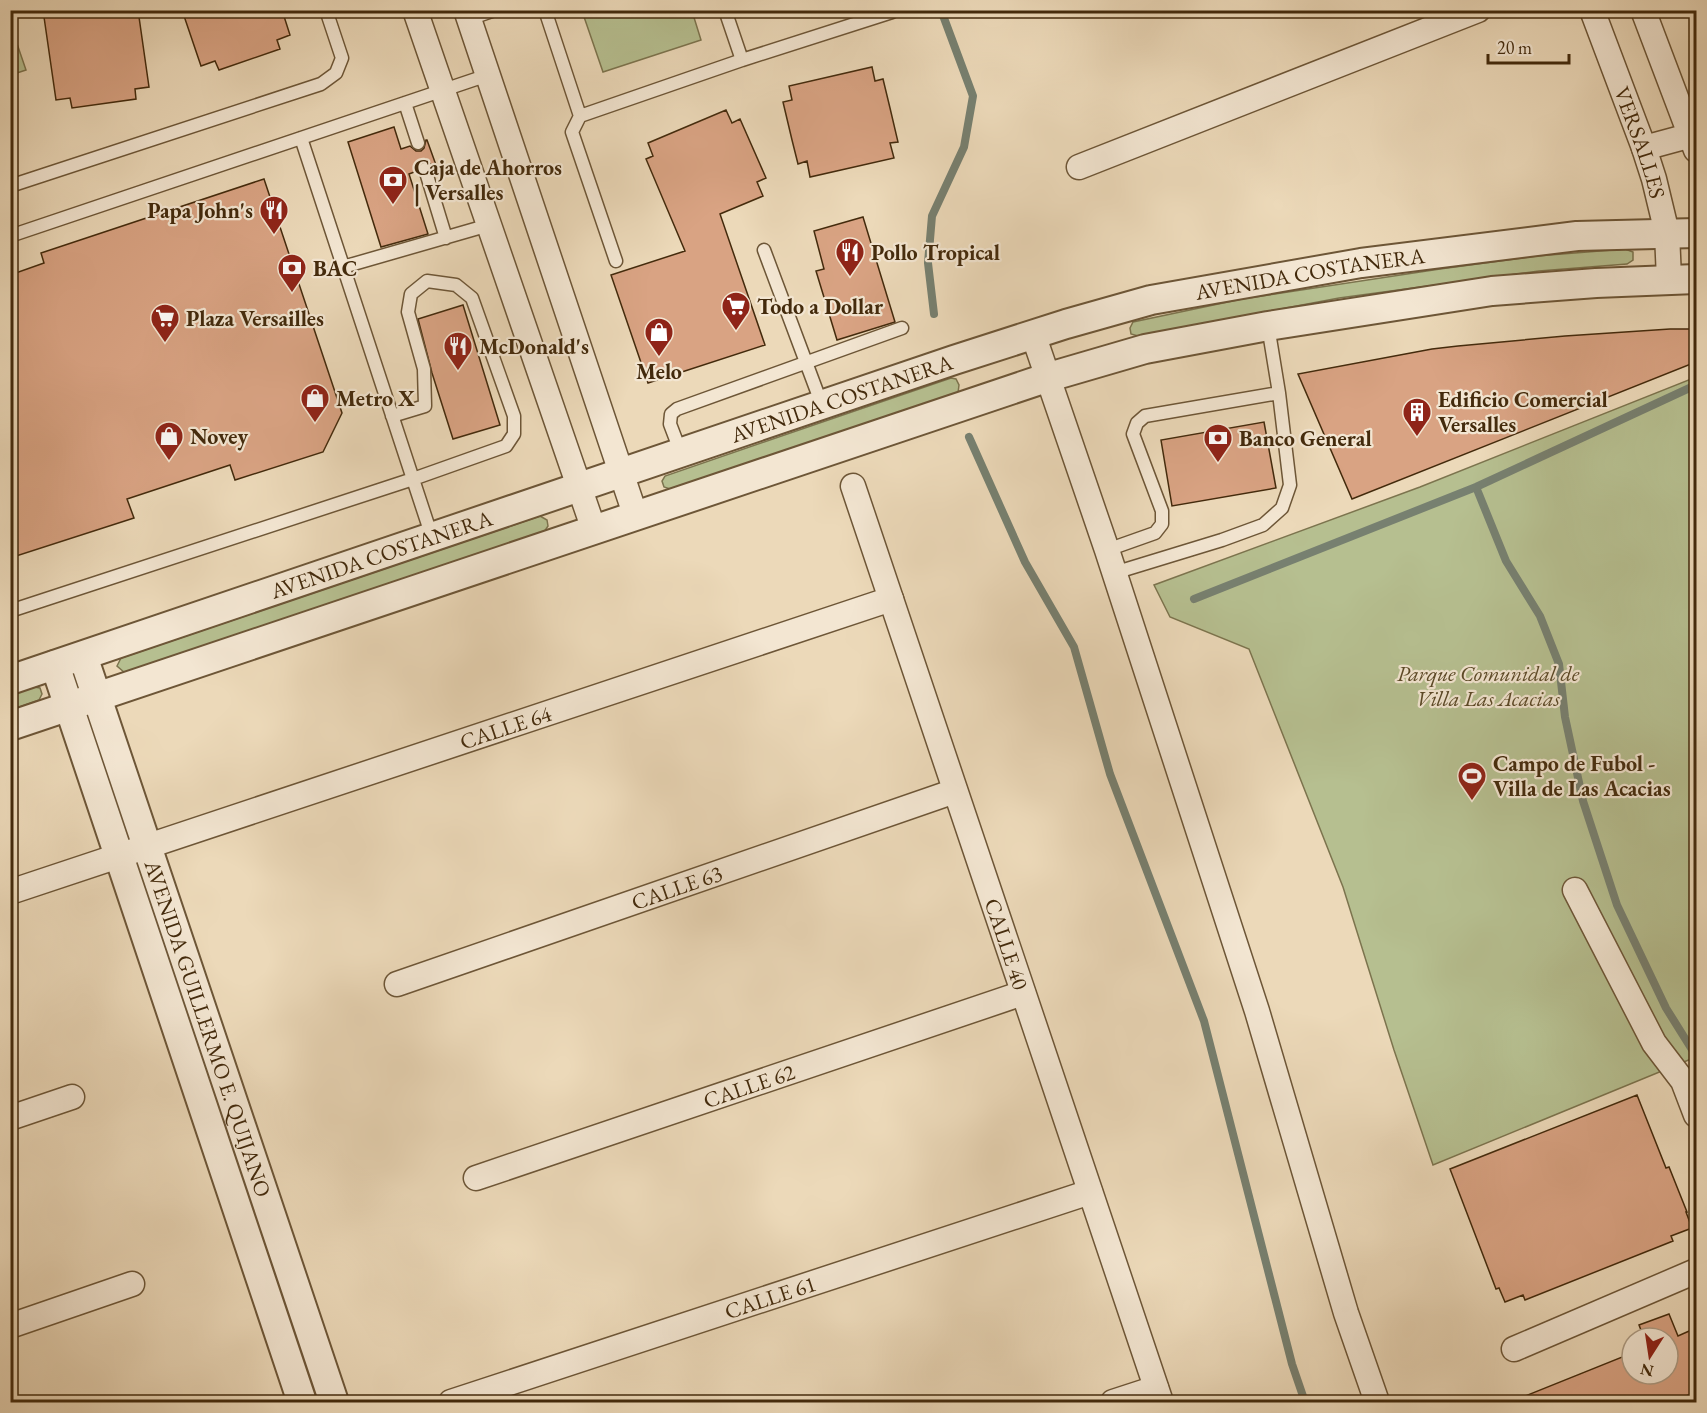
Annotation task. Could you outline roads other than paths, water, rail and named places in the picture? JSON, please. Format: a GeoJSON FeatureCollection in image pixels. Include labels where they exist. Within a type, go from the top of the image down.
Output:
{"type":"FeatureCollection","features":[{"type":"Feature","properties":{"kind":"street"},"geometry":{"type":"LineString","coordinates":[[415,10],[594,530]]}},
{"type":"Feature","properties":{"kind":"street"},"geometry":{"type":"LineString","coordinates":[[1079,167],[1478,10]]}},
{"type":"Feature","properties":{"kind":"street","name":"VERSALLES"},"geometry":{"type":"LineString","coordinates":[[1592,10],[1644,148],[1667,233],[1683,279]]}},
{"type":"Feature","properties":{"kind":"street"},"geometry":{"type":"LineString","coordinates":[[1643,10],[1694,143],[1644,148]]}},
{"type":"Feature","properties":{"kind":"street"},"geometry":{"type":"LineString","coordinates":[[468,15],[636,517]]}},
{"type":"Feature","properties":{"kind":"street","name":"AVENIDA COSTANERA"},"geometry":{"type":"LineString","coordinates":[[10,680],[1033,334],[1150,300],[1361,263],[1577,236],[1696,233]]}},
{"type":"Feature","properties":{"kind":"street","name":"AVENIDA COSTANERA"},"geometry":{"type":"LineString","coordinates":[[10,726],[1049,377],[1145,349],[1268,326],[1492,291],[1683,279]]}},
{"type":"Feature","properties":{"kind":"street"},"geometry":{"type":"LineString","coordinates":[[1033,334],[1107,550],[1257,1011],[1346,1313],[1377,1402]]}},
{"type":"Feature","properties":{"kind":"street","name":"CALLE 40"},"geometry":{"type":"LineString","coordinates":[[853,486],[1158,1395]]}},
{"type":"Feature","properties":{"kind":"street","name":"CALLE 64"},"geometry":{"type":"LineString","coordinates":[[10,892],[891,599]]}},
{"type":"Feature","properties":{"kind":"street","name":"AVENIDA GUILLERMO E. QUIJANO"},"geometry":{"type":"LineString","coordinates":[[83,656],[334,1402]]}},
{"type":"Feature","properties":{"kind":"street","name":"AVENIDA GUILLERMO E. QUIJANO"},"geometry":{"type":"LineString","coordinates":[[55,665],[302,1402]]}},
{"type":"Feature","properties":{"kind":"street","name":"CALLE 63"},"geometry":{"type":"LineString","coordinates":[[397,984],[955,791]]}},
{"type":"Feature","properties":{"kind":"street"},"geometry":{"type":"LineString","coordinates":[[1575,890],[1654,1043],[1683,1081],[1696,1115]]}},
{"type":"Feature","properties":{"kind":"street","name":"CALLE 62"},"geometry":{"type":"LineString","coordinates":[[476,1178],[1023,993]]}},
{"type":"Feature","properties":{"kind":"street"},"geometry":{"type":"LineString","coordinates":[[10,1118],[72,1097]]}},
{"type":"Feature","properties":{"kind":"street","name":"CALLE 61"},"geometry":{"type":"LineString","coordinates":[[451,1402],[1090,1192]]}},
{"type":"Feature","properties":{"kind":"street"},"geometry":{"type":"LineString","coordinates":[[1514,1349],[1696,1271]]}},
{"type":"Feature","properties":{"kind":"street"},"geometry":{"type":"LineString","coordinates":[[10,1326],[132,1284]]}},
{"type":"Feature","properties":{"kind":"street"},"geometry":{"type":"LineString","coordinates":[[1113,1402],[1158,1395]]}},
{"type":"Feature","properties":{"kind":"lane"},"geometry":{"type":"LineString","coordinates":[[10,186],[321,84],[336,73],[342,58],[326,10]]}},
{"type":"Feature","properties":{"kind":"lane"},"geometry":{"type":"LineString","coordinates":[[468,15],[495,10]]}},
{"type":"Feature","properties":{"kind":"lane"},"geometry":{"type":"LineString","coordinates":[[545,10],[580,116],[573,132],[616,261]]}},
{"type":"Feature","properties":{"kind":"lane"},"geometry":{"type":"LineString","coordinates":[[725,10],[742,60]]}},
{"type":"Feature","properties":{"kind":"lane"},"geometry":{"type":"LineString","coordinates":[[580,116],[742,60],[892,12]]}},
{"type":"Feature","properties":{"kind":"lane"},"geometry":{"type":"LineString","coordinates":[[10,236],[488,75]]}},
{"type":"Feature","properties":{"kind":"lane"},"geometry":{"type":"LineString","coordinates":[[405,103],[418,143]]}},
{"type":"Feature","properties":{"kind":"lane"},"geometry":{"type":"LineString","coordinates":[[301,138],[432,537]]}},
{"type":"Feature","properties":{"kind":"lane"},"geometry":{"type":"LineString","coordinates":[[425,169],[446,237]]}},
{"type":"Feature","properties":{"kind":"lane"},"geometry":{"type":"LineString","coordinates":[[343,267],[489,225]]}},
{"type":"Feature","properties":{"kind":"lane"},"geometry":{"type":"LineString","coordinates":[[764,250],[822,405]]}},
{"type":"Feature","properties":{"kind":"lane"},"geometry":{"type":"LineString","coordinates":[[10,611],[506,446],[514,434],[514,416],[472,298],[456,285],[427,281],[411,294],[408,312],[424,369],[425,406],[392,416]]}},
{"type":"Feature","properties":{"kind":"lane"},"geometry":{"type":"LineString","coordinates":[[1114,573],[1263,525],[1282,508],[1290,485],[1268,326]]}},
{"type":"Feature","properties":{"kind":"lane"},"geometry":{"type":"LineString","coordinates":[[681,453],[670,424],[671,414],[677,409],[902,328]]}},
{"type":"Feature","properties":{"kind":"lane"},"geometry":{"type":"LineString","coordinates":[[1107,550],[1155,533],[1162,524],[1161,511],[1133,434],[1137,423],[1145,416],[1279,393]]}},
{"type":"Feature","properties":{"kind":"waterway"},"geometry":{"type":"LineString","coordinates":[[934,314],[928,263],[932,216],[964,147],[973,96],[941,10]]}},
{"type":"Feature","properties":{"kind":"waterway"},"geometry":{"type":"LineString","coordinates":[[1194,599],[1476,487],[1696,385]]}},
{"type":"Feature","properties":{"kind":"waterway"},"geometry":{"type":"LineString","coordinates":[[969,437],[1025,562],[1074,647],[1110,774],[1204,1021],[1292,1364],[1305,1402]]}},
{"type":"Feature","properties":{"kind":"waterway"},"geometry":{"type":"LineString","coordinates":[[1476,487],[1506,561],[1540,616],[1559,664],[1565,717],[1583,801],[1617,905],[1666,1008],[1696,1056]]}},
{"type":"Feature","properties":{"kind":"place","name":"Caja de Ahorros | Versalles"},"geometry":{"type":"Point","coordinates":[393,206]}},
{"type":"Feature","properties":{"kind":"place","name":"Papa John's"},"geometry":{"type":"Point","coordinates":[274,236]}},
{"type":"Feature","properties":{"kind":"place","name":"Pollo Tropical"},"geometry":{"type":"Point","coordinates":[850,278]}},
{"type":"Feature","properties":{"kind":"place","name":"BAC"},"geometry":{"type":"Point","coordinates":[292,294]}},
{"type":"Feature","properties":{"kind":"place","name":"Todo a Dollar"},"geometry":{"type":"Point","coordinates":[736,332]}},
{"type":"Feature","properties":{"kind":"place","name":"Plaza Versailles"},"geometry":{"type":"Point","coordinates":[165,344]}},
{"type":"Feature","properties":{"kind":"place","name":"Melo"},"geometry":{"type":"Point","coordinates":[659,358]}},
{"type":"Feature","properties":{"kind":"place","name":"McDonald's"},"geometry":{"type":"Point","coordinates":[458,372]}},
{"type":"Feature","properties":{"kind":"place","name":"Metro X"},"geometry":{"type":"Point","coordinates":[315,424]}},
{"type":"Feature","properties":{"kind":"place","name":"Edificio Comercial Versalles"},"geometry":{"type":"Point","coordinates":[1417,438]}},
{"type":"Feature","properties":{"kind":"place","name":"Novey"},"geometry":{"type":"Point","coordinates":[169,462]}},
{"type":"Feature","properties":{"kind":"place","name":"Banco General"},"geometry":{"type":"Point","coordinates":[1218,464]}},
{"type":"Feature","properties":{"kind":"place","name":"Campo de Fubol - Villa de Las Acacias"},"geometry":{"type":"Point","coordinates":[1472,802]}},
{"type":"Feature","properties":{"kind":"park label","name":"Parque Comunidal de Villa Las Acacias"},"geometry":{"type":"Point","coordinates":[1488,686]}}]}
